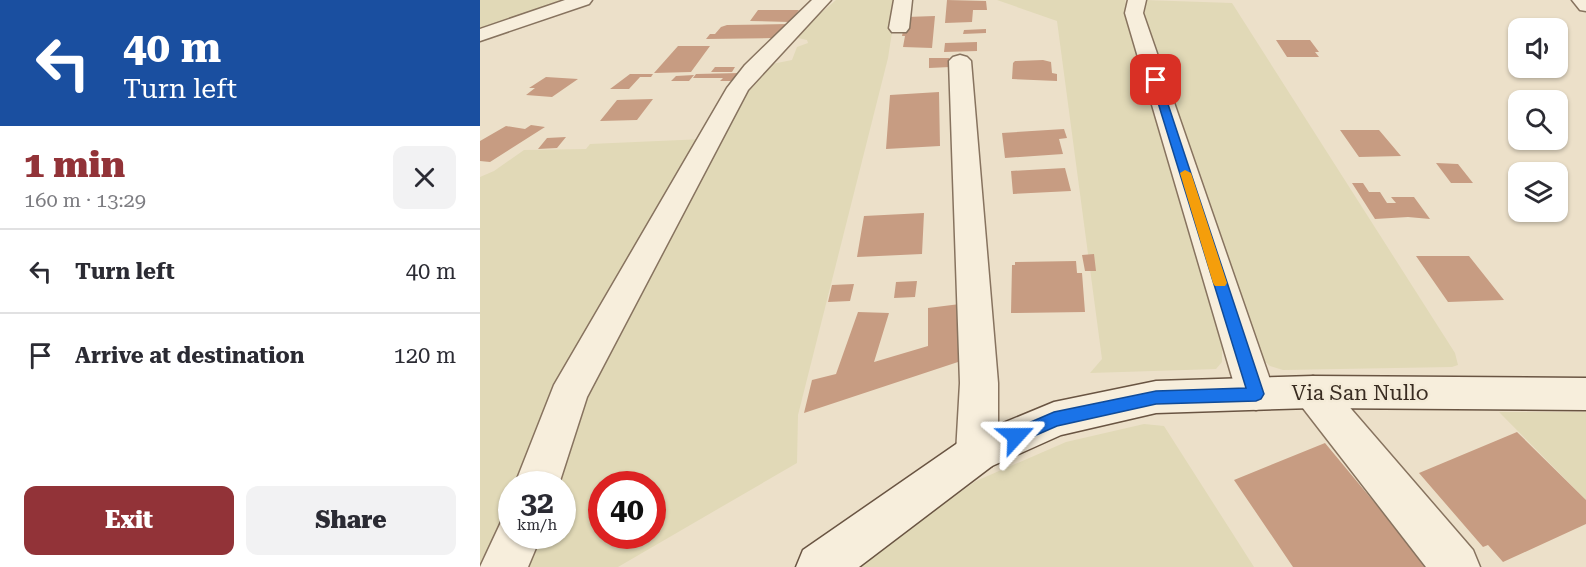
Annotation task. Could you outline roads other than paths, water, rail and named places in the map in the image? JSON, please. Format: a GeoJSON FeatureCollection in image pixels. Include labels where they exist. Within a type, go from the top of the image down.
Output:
{"type":"FeatureCollection","features":[{"type":"Feature","properties":{"kind":"street"},"geometry":{"type":"LineString","coordinates":[[480,35],[583,0]]}},
{"type":"Feature","properties":{"kind":"street"},"geometry":{"type":"LineString","coordinates":[[542,471],[568,396],[738,88],[822,0]]}},
{"type":"Feature","properties":{"kind":"street"},"geometry":{"type":"LineString","coordinates":[[899,28],[903,0]]}},
{"type":"Feature","properties":{"kind":"street"},"geometry":{"type":"LineString","coordinates":[[1137,0],[1134,13],[1256,394]]}},
{"type":"Feature","properties":{"kind":"street"},"geometry":{"type":"LineString","coordinates":[[1581,0],[1586,6]]}},
{"type":"Feature","properties":{"kind":"street"},"geometry":{"type":"LineString","coordinates":[[960,61],[979,383],[977,453]]}},
{"type":"Feature","properties":{"kind":"street"},"geometry":{"type":"LineString","coordinates":[[1313,392],[1456,567]]}},
{"type":"Feature","properties":{"kind":"street","name":"Via San Nullo"},"geometry":{"type":"LineString","coordinates":[[820,567],[977,453],[1054,419],[1156,397],[1313,392],[1586,394]]}},
{"type":"Feature","properties":{"kind":"street"},"geometry":{"type":"LineString","coordinates":[[504,567],[512,549]]}}]}
